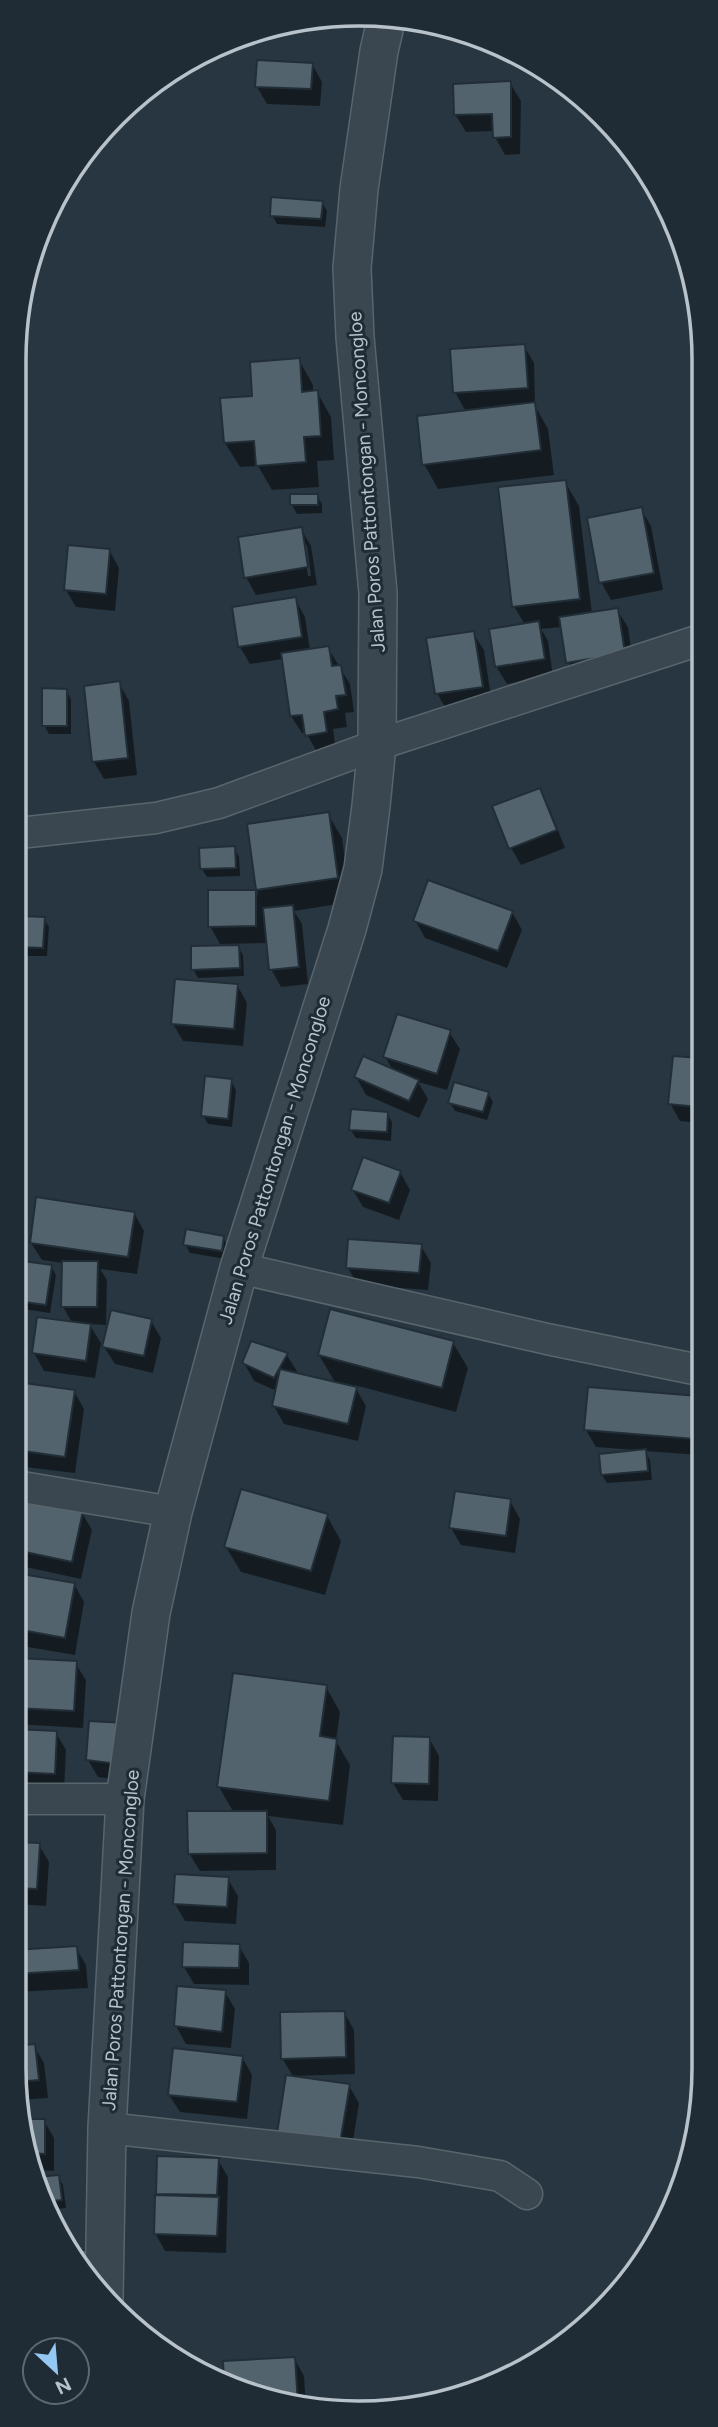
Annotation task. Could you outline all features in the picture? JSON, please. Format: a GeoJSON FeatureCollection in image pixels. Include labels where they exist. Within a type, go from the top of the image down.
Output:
{"type":"FeatureCollection","features":[{"type":"Feature","properties":{"kind":"street","name":"Jalan Poros Pattontongan - Moncongloe"},"geometry":{"type":"LineString","coordinates":[[104,2282],[107,2128],[125,1799],[151,1613],[173,1512],[239,1268],[351,917],[363,869],[377,745],[378,593],[355,337],[352,268],[359,189],[385,27]]}},
{"type":"Feature","properties":{"kind":"street"},"geometry":{"type":"LineString","coordinates":[[26,833],[156,818],[219,803],[377,745],[692,643]]}},
{"type":"Feature","properties":{"kind":"street"},"geometry":{"type":"LineString","coordinates":[[239,1268],[547,1339],[692,1369]]}},
{"type":"Feature","properties":{"kind":"street"},"geometry":{"type":"LineString","coordinates":[[26,1488],[173,1512]]}},
{"type":"Feature","properties":{"kind":"street"},"geometry":{"type":"LineString","coordinates":[[26,1799],[125,1799]]}},
{"type":"Feature","properties":{"kind":"street"},"geometry":{"type":"LineString","coordinates":[[107,2128],[418,2162],[500,2176],[527,2194]]}},
{"type":"Feature","properties":{"kind":"building"},"geometry":{"type":"Polygon","coordinates":[[[257,60],[313,63],[311,89],[255,87],[257,60]]]}},
{"type":"Feature","properties":{"kind":"building"},"geometry":{"type":"Polygon","coordinates":[[[511,81],[511,137],[493,138],[492,114],[454,115],[453,84],[511,81]]]}},
{"type":"Feature","properties":{"kind":"building"},"geometry":{"type":"Polygon","coordinates":[[[271,197],[323,201],[321,219],[270,216],[271,197]]]}},
{"type":"Feature","properties":{"kind":"building"},"geometry":{"type":"Polygon","coordinates":[[[525,344],[528,388],[453,393],[450,349],[525,344]]]}},
{"type":"Feature","properties":{"kind":"building"},"geometry":{"type":"Polygon","coordinates":[[[300,358],[302,392],[318,390],[321,436],[304,437],[306,462],[256,466],[254,441],[224,443],[220,398],[252,396],[250,362],[300,358]]]}},
{"type":"Feature","properties":{"kind":"building"},"geometry":{"type":"Polygon","coordinates":[[[535,402],[541,450],[422,465],[417,416],[535,402]]]}},
{"type":"Feature","properties":{"kind":"building"},"geometry":{"type":"Polygon","coordinates":[[[566,480],[580,599],[512,607],[498,487],[566,480]]]}},
{"type":"Feature","properties":{"kind":"building"},"geometry":{"type":"Polygon","coordinates":[[[290,494],[318,494],[318,505],[290,505],[290,494]]]}},
{"type":"Feature","properties":{"kind":"building"},"geometry":{"type":"Polygon","coordinates":[[[642,507],[654,573],[599,583],[587,518],[642,507]]]}},
{"type":"Feature","properties":{"kind":"building"},"geometry":{"type":"Polygon","coordinates":[[[302,527],[308,567],[244,578],[238,537],[302,527]]]}},
{"type":"Feature","properties":{"kind":"building"},"geometry":{"type":"Polygon","coordinates":[[[68,545],[110,549],[106,594],[64,590],[68,545]]]}},
{"type":"Feature","properties":{"kind":"building"},"geometry":{"type":"Polygon","coordinates":[[[296,597],[302,637],[238,647],[232,607],[296,597]]]}},
{"type":"Feature","properties":{"kind":"building"},"geometry":{"type":"Polygon","coordinates":[[[618,608],[625,653],[566,663],[559,617],[618,608]]]}},
{"type":"Feature","properties":{"kind":"building"},"geometry":{"type":"Polygon","coordinates":[[[539,621],[545,659],[495,667],[489,629],[539,621]]]}},
{"type":"Feature","properties":{"kind":"building"},"geometry":{"type":"Polygon","coordinates":[[[474,631],[483,687],[435,694],[426,638],[474,631]]]}},
{"type":"Feature","properties":{"kind":"building"},"geometry":{"type":"Polygon","coordinates":[[[329,646],[332,666],[341,665],[346,695],[336,696],[338,709],[324,712],[327,732],[305,736],[302,715],[290,716],[281,653],[329,646]]]}},
{"type":"Feature","properties":{"kind":"building"},"geometry":{"type":"Polygon","coordinates":[[[120,681],[128,758],[92,762],[84,686],[120,681]]]}},
{"type":"Feature","properties":{"kind":"building"},"geometry":{"type":"Polygon","coordinates":[[[42,688],[67,689],[67,726],[42,726],[42,688]]]}},
{"type":"Feature","properties":{"kind":"building"},"geometry":{"type":"Polygon","coordinates":[[[540,788],[557,830],[509,849],[492,806],[540,788]]]}},
{"type":"Feature","properties":{"kind":"building"},"geometry":{"type":"Polygon","coordinates":[[[329,812],[338,878],[256,890],[247,824],[329,812]]]}},
{"type":"Feature","properties":{"kind":"building"},"geometry":{"type":"Polygon","coordinates":[[[235,846],[236,868],[200,869],[199,848],[235,846]]]}},
{"type":"Feature","properties":{"kind":"building"},"geometry":{"type":"Polygon","coordinates":[[[428,880],[513,911],[498,951],[413,921],[428,880]]]}},
{"type":"Feature","properties":{"kind":"building"},"geometry":{"type":"Polygon","coordinates":[[[208,890],[256,890],[256,926],[208,927],[208,890]]]}},
{"type":"Feature","properties":{"kind":"building"},"geometry":{"type":"Polygon","coordinates":[[[293,905],[299,967],[269,970],[263,908],[293,905]]]}},
{"type":"Feature","properties":{"kind":"building"},"geometry":{"type":"Polygon","coordinates":[[[26,916],[45,917],[43,948],[26,947],[26,916]]]}},
{"type":"Feature","properties":{"kind":"building"},"geometry":{"type":"Polygon","coordinates":[[[239,945],[240,968],[191,970],[191,946],[239,945]]]}},
{"type":"Feature","properties":{"kind":"building"},"geometry":{"type":"Polygon","coordinates":[[[175,979],[238,984],[234,1029],[171,1024],[175,979]]]}},
{"type":"Feature","properties":{"kind":"building"},"geometry":{"type":"Polygon","coordinates":[[[397,1014],[451,1030],[437,1074],[383,1057],[397,1014]]]}},
{"type":"Feature","properties":{"kind":"building"},"geometry":{"type":"Polygon","coordinates":[[[363,1056],[419,1080],[409,1101],[354,1077],[363,1056]]]}},
{"type":"Feature","properties":{"kind":"building"},"geometry":{"type":"Polygon","coordinates":[[[673,1056],[692,1057],[692,1106],[668,1104],[673,1056]]]}},
{"type":"Feature","properties":{"kind":"building"},"geometry":{"type":"Polygon","coordinates":[[[205,1076],[232,1079],[228,1119],[201,1116],[205,1076]]]}},
{"type":"Feature","properties":{"kind":"building"},"geometry":{"type":"Polygon","coordinates":[[[454,1082],[489,1092],[483,1112],[448,1103],[454,1082]]]}},
{"type":"Feature","properties":{"kind":"building"},"geometry":{"type":"Polygon","coordinates":[[[351,1109],[388,1112],[387,1132],[349,1130],[351,1109]]]}},
{"type":"Feature","properties":{"kind":"building"},"geometry":{"type":"Polygon","coordinates":[[[363,1157],[401,1171],[389,1203],[351,1190],[363,1157]]]}},
{"type":"Feature","properties":{"kind":"building"},"geometry":{"type":"Polygon","coordinates":[[[36,1197],[135,1212],[128,1257],[30,1243],[36,1197]]]}},
{"type":"Feature","properties":{"kind":"building"},"geometry":{"type":"Polygon","coordinates":[[[186,1229],[224,1236],[222,1251],[183,1245],[186,1229]]]}},
{"type":"Feature","properties":{"kind":"building"},"geometry":{"type":"Polygon","coordinates":[[[348,1239],[422,1244],[419,1273],[346,1268],[348,1239]]]}},
{"type":"Feature","properties":{"kind":"building"},"geometry":{"type":"Polygon","coordinates":[[[26,1261],[52,1265],[46,1305],[26,1302],[26,1261]]]}},
{"type":"Feature","properties":{"kind":"building"},"geometry":{"type":"Polygon","coordinates":[[[62,1261],[98,1261],[97,1307],[61,1307],[62,1261]]]}},
{"type":"Feature","properties":{"kind":"building"},"geometry":{"type":"Polygon","coordinates":[[[330,1309],[454,1341],[442,1388],[318,1355],[330,1309]]]}},
{"type":"Feature","properties":{"kind":"building"},"geometry":{"type":"Polygon","coordinates":[[[111,1310],[152,1319],[144,1356],[102,1347],[111,1310]]]}},
{"type":"Feature","properties":{"kind":"building"},"geometry":{"type":"Polygon","coordinates":[[[37,1317],[91,1324],[86,1361],[32,1353],[37,1317]]]}},
{"type":"Feature","properties":{"kind":"building"},"geometry":{"type":"Polygon","coordinates":[[[251,1341],[288,1353],[274,1378],[242,1363],[251,1341]]]}},
{"type":"Feature","properties":{"kind":"building"},"geometry":{"type":"Polygon","coordinates":[[[280,1369],[357,1387],[348,1424],[272,1406],[280,1369]]]}},
{"type":"Feature","properties":{"kind":"building"},"geometry":{"type":"Polygon","coordinates":[[[26,1383],[75,1390],[65,1457],[26,1451],[26,1383]]]}},
{"type":"Feature","properties":{"kind":"building"},"geometry":{"type":"Polygon","coordinates":[[[588,1387],[692,1396],[692,1439],[584,1430],[588,1387]]]}},
{"type":"Feature","properties":{"kind":"building"},"geometry":{"type":"Polygon","coordinates":[[[646,1449],[648,1471],[601,1475],[599,1454],[646,1449]]]}},
{"type":"Feature","properties":{"kind":"building"},"geometry":{"type":"Polygon","coordinates":[[[241,1489],[328,1514],[311,1571],[224,1547],[241,1489]]]}},
{"type":"Feature","properties":{"kind":"building"},"geometry":{"type":"Polygon","coordinates":[[[455,1491],[511,1499],[506,1536],[449,1528],[455,1491]]]}},
{"type":"Feature","properties":{"kind":"building"},"geometry":{"type":"Polygon","coordinates":[[[26,1499],[83,1511],[72,1562],[26,1552],[26,1499]]]}},
{"type":"Feature","properties":{"kind":"building"},"geometry":{"type":"Polygon","coordinates":[[[26,1575],[75,1583],[65,1638],[26,1631],[26,1575]]]}},
{"type":"Feature","properties":{"kind":"building"},"geometry":{"type":"Polygon","coordinates":[[[26,1658],[77,1661],[74,1711],[26,1709],[26,1658]]]}},
{"type":"Feature","properties":{"kind":"building"},"geometry":{"type":"Polygon","coordinates":[[[233,1673],[327,1685],[320,1736],[337,1739],[329,1801],[217,1787],[233,1673]]]}},
{"type":"Feature","properties":{"kind":"building"},"geometry":{"type":"Polygon","coordinates":[[[89,1721],[125,1723],[118,1764],[86,1760],[89,1721]]]}},
{"type":"Feature","properties":{"kind":"building"},"geometry":{"type":"Polygon","coordinates":[[[26,1730],[57,1731],[55,1774],[26,1773],[26,1730]]]}},
{"type":"Feature","properties":{"kind":"building"},"geometry":{"type":"Polygon","coordinates":[[[393,1736],[430,1737],[429,1784],[391,1783],[393,1736]]]}},
{"type":"Feature","properties":{"kind":"building"},"geometry":{"type":"Polygon","coordinates":[[[187,1811],[267,1811],[267,1853],[188,1854],[187,1811]]]}},
{"type":"Feature","properties":{"kind":"building"},"geometry":{"type":"Polygon","coordinates":[[[26,1842],[40,1843],[37,1889],[26,1888],[26,1842]]]}},
{"type":"Feature","properties":{"kind":"building"},"geometry":{"type":"Polygon","coordinates":[[[175,1874],[229,1877],[227,1907],[173,1904],[175,1874]]]}},
{"type":"Feature","properties":{"kind":"building"},"geometry":{"type":"Polygon","coordinates":[[[183,1942],[240,1944],[239,1968],[182,1967],[183,1942]]]}},
{"type":"Feature","properties":{"kind":"building"},"geometry":{"type":"Polygon","coordinates":[[[77,1946],[79,1970],[26,1973],[26,1949],[77,1946]]]}},
{"type":"Feature","properties":{"kind":"building"},"geometry":{"type":"Polygon","coordinates":[[[177,1986],[226,1990],[222,2032],[174,2026],[177,1986]]]}},
{"type":"Feature","properties":{"kind":"building"},"geometry":{"type":"Polygon","coordinates":[[[345,2011],[346,2057],[281,2059],[280,2012],[345,2011]]]}},
{"type":"Feature","properties":{"kind":"building"},"geometry":{"type":"Polygon","coordinates":[[[35,2044],[39,2080],[27,2081],[26,2045],[35,2044]]]}},
{"type":"Feature","properties":{"kind":"building"},"geometry":{"type":"Polygon","coordinates":[[[173,2048],[243,2056],[237,2102],[168,2095],[173,2048]]]}},
{"type":"Feature","properties":{"kind":"building"},"geometry":{"type":"Polygon","coordinates":[[[286,2075],[350,2084],[340,2143],[277,2133],[286,2075]]]}},
{"type":"Feature","properties":{"kind":"building"},"geometry":{"type":"Polygon","coordinates":[[[30,2119],[45,2119],[45,2154],[38,2153],[30,2119]]]}},
{"type":"Feature","properties":{"kind":"building"},"geometry":{"type":"Polygon","coordinates":[[[157,2156],[219,2158],[217,2195],[156,2194],[157,2156]]]}},
{"type":"Feature","properties":{"kind":"building"},"geometry":{"type":"Polygon","coordinates":[[[59,2175],[62,2200],[55,2201],[45,2176],[59,2175]]]}},
{"type":"Feature","properties":{"kind":"building"},"geometry":{"type":"Polygon","coordinates":[[[155,2195],[219,2197],[217,2236],[154,2234],[155,2195]]]}},
{"type":"Feature","properties":{"kind":"building"},"geometry":{"type":"Polygon","coordinates":[[[80,2250],[89,2250],[89,2262],[80,2250]]]}},
{"type":"Feature","properties":{"kind":"building"},"geometry":{"type":"Polygon","coordinates":[[[295,2357],[297,2395],[252,2383],[223,2371],[223,2361],[295,2357]]]}}]}
